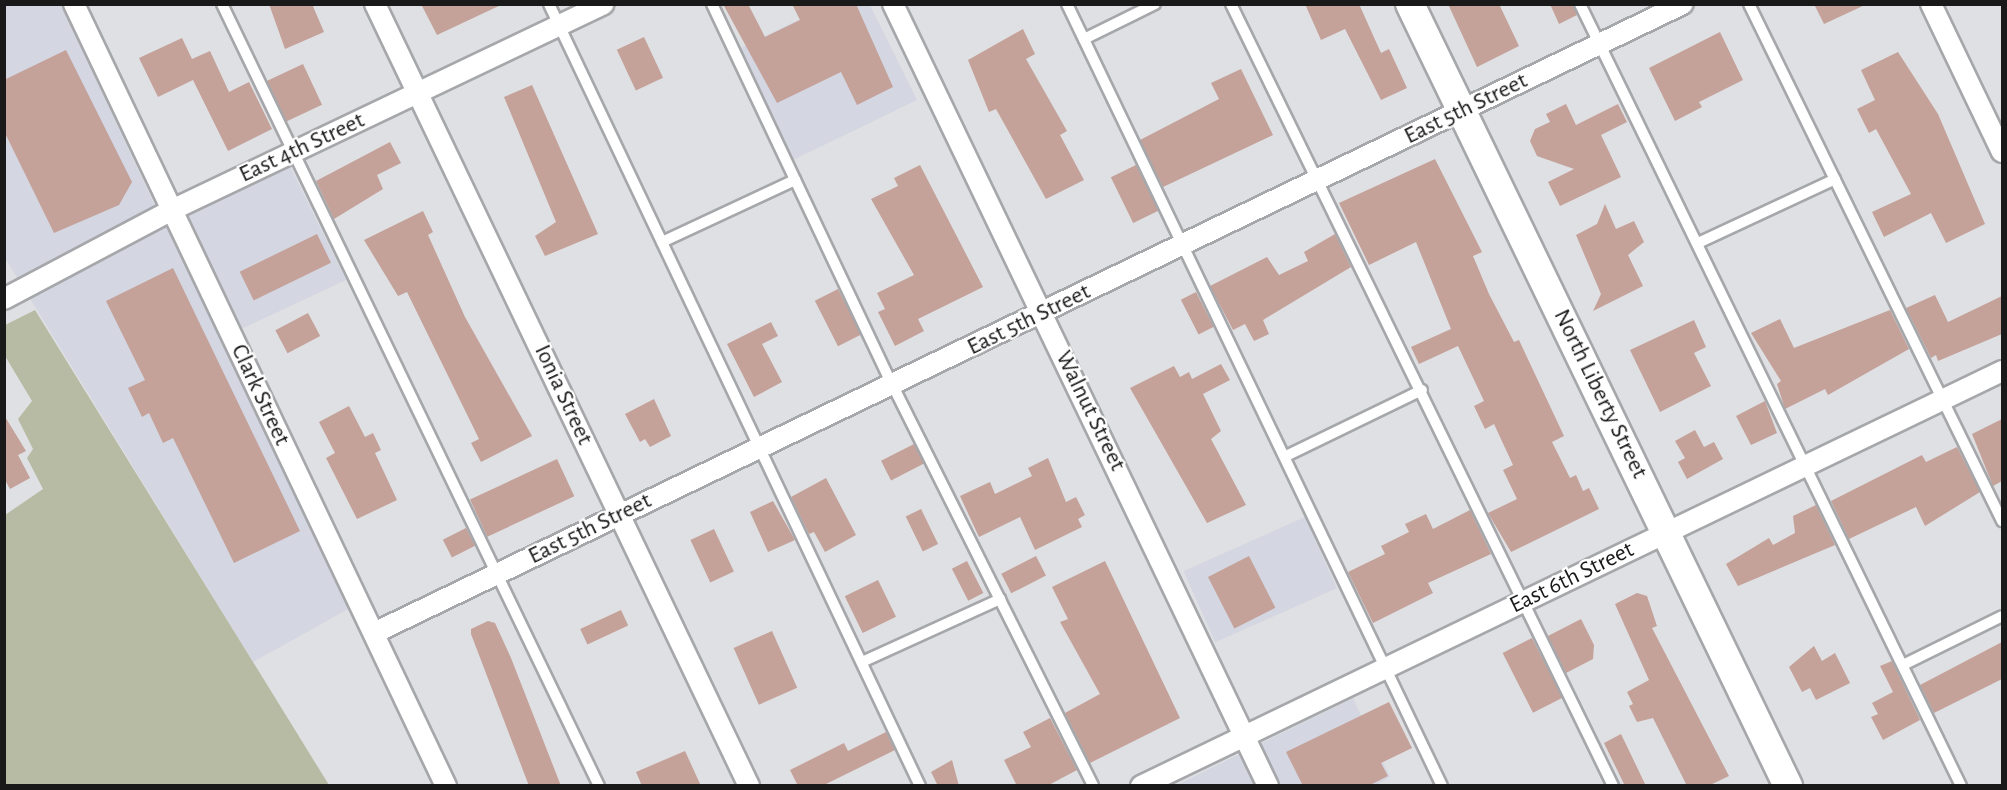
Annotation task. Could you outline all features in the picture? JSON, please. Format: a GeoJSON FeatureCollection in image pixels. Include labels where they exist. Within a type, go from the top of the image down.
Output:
{"type":"FeatureCollection","features":[{"type":"Feature","properties":{"kind":"street","name":"Clark Street"},"geometry":{"type":"LineString","coordinates":[[74,4],[446,786]]}},
{"type":"Feature","properties":{"kind":"street","name":"Ionia Street"},"geometry":{"type":"LineString","coordinates":[[375,4],[749,786]]}},
{"type":"Feature","properties":{"kind":"street","name":"East 4th Street"},"geometry":{"type":"LineString","coordinates":[[4,299],[172,210],[603,4]]}},
{"type":"Feature","properties":{"kind":"street","name":"Walnut Street"},"geometry":{"type":"LineString","coordinates":[[893,4],[1268,786]]}},
{"type":"Feature","properties":{"kind":"street","name":"North Liberty Street"},"geometry":{"type":"LineString","coordinates":[[1410,4],[1788,786]]}},
{"type":"Feature","properties":{"kind":"street","name":"East 5th Street"},"geometry":{"type":"LineString","coordinates":[[374,633],[1683,4]]}},
{"type":"Feature","properties":{"kind":"street"},"geometry":{"type":"LineString","coordinates":[[1931,4],[2002,152]]}},
{"type":"Feature","properties":{"kind":"street","name":"East 6th Street"},"geometry":{"type":"LineString","coordinates":[[1141,786],[2002,371]]}},
{"type":"Feature","properties":{"kind":"lane"},"geometry":{"type":"LineString","coordinates":[[222,4],[599,786]]}},
{"type":"Feature","properties":{"kind":"lane"},"geometry":{"type":"LineString","coordinates":[[549,4],[920,786]]}},
{"type":"Feature","properties":{"kind":"lane"},"geometry":{"type":"LineString","coordinates":[[712,4],[892,384],[1093,786]]}},
{"type":"Feature","properties":{"kind":"lane"},"geometry":{"type":"LineString","coordinates":[[1066,4],[1186,244],[1442,786]]}},
{"type":"Feature","properties":{"kind":"lane"},"geometry":{"type":"LineString","coordinates":[[1084,39],[1155,4]]}},
{"type":"Feature","properties":{"kind":"lane"},"geometry":{"type":"LineString","coordinates":[[1231,4],[1526,600],[1613,786]]}},
{"type":"Feature","properties":{"kind":"lane"},"geometry":{"type":"LineString","coordinates":[[1580,4],[1808,465],[1962,786]]}},
{"type":"Feature","properties":{"kind":"lane"},"geometry":{"type":"LineString","coordinates":[[1749,4],[2002,520]]}},
{"type":"Feature","properties":{"kind":"lane"},"geometry":{"type":"LineString","coordinates":[[1698,243],[1835,179]]}},
{"type":"Feature","properties":{"kind":"lane"},"geometry":{"type":"LineString","coordinates":[[662,243],[795,180]]}},
{"type":"Feature","properties":{"kind":"lane"},"geometry":{"type":"LineString","coordinates":[[1286,456],[1422,390]]}},
{"type":"Feature","properties":{"kind":"lane"},"geometry":{"type":"LineString","coordinates":[[862,662],[1000,599]]}},
{"type":"Feature","properties":{"kind":"lane"},"geometry":{"type":"LineString","coordinates":[[1905,664],[2002,616]]}},
{"type":"Feature","properties":{"kind":"shaded area"},"geometry":{"type":"Polygon","coordinates":[[[5,5],[61,5],[155,206],[280,146],[346,280],[220,339],[350,608],[253,662],[5,258],[5,5]]]}},
{"type":"Feature","properties":{"kind":"shaded area"},"geometry":{"type":"Polygon","coordinates":[[[829,5],[870,5],[917,100],[793,160],[738,49],[829,5]]]}},
{"type":"Feature","properties":{"kind":"shaded area"},"geometry":{"type":"Polygon","coordinates":[[[1305,517],[1337,588],[1215,642],[1183,571],[1305,517]]]}},
{"type":"Feature","properties":{"kind":"shaded area"},"geometry":{"type":"Polygon","coordinates":[[[1353,698],[1390,777],[1374,786],[1175,786],[1353,698]]]}},
{"type":"Feature","properties":{"kind":"green space"},"geometry":{"type":"Polygon","coordinates":[[[35,310],[329,785],[5,785],[5,515],[43,489],[27,458],[33,449],[18,419],[32,401],[5,356],[5,325],[35,310]]]}},
{"type":"Feature","properties":{"kind":"building"},"geometry":{"type":"Polygon","coordinates":[[[269,4],[312,4],[324,32],[285,49],[269,4]]]}},
{"type":"Feature","properties":{"kind":"building"},"geometry":{"type":"Polygon","coordinates":[[[421,4],[503,4],[437,35],[421,4]]]}},
{"type":"Feature","properties":{"kind":"building"},"geometry":{"type":"Polygon","coordinates":[[[723,4],[748,4],[765,37],[800,20],[792,4],[856,4],[893,87],[857,105],[841,72],[777,103],[723,4]]]}},
{"type":"Feature","properties":{"kind":"building"},"geometry":{"type":"Polygon","coordinates":[[[1305,4],[1359,4],[1381,53],[1389,49],[1407,88],[1381,100],[1345,29],[1321,40],[1305,4]]]}},
{"type":"Feature","properties":{"kind":"building"},"geometry":{"type":"Polygon","coordinates":[[[1448,4],[1499,4],[1519,46],[1477,67],[1448,4]]]}},
{"type":"Feature","properties":{"kind":"building"},"geometry":{"type":"Polygon","coordinates":[[[1550,4],[1573,4],[1577,15],[1559,24],[1550,4]]]}},
{"type":"Feature","properties":{"kind":"building"},"geometry":{"type":"Polygon","coordinates":[[[1814,4],[1867,4],[1824,24],[1814,4]]]}},
{"type":"Feature","properties":{"kind":"building"},"geometry":{"type":"Polygon","coordinates":[[[1023,29],[1035,54],[1026,59],[1067,131],[1060,135],[1084,180],[1046,199],[996,109],[989,112],[968,60],[1023,29]]]}},
{"type":"Feature","properties":{"kind":"building"},"geometry":{"type":"Polygon","coordinates":[[[1720,32],[1743,80],[1699,102],[1702,107],[1675,121],[1649,68],[1720,32]]]}},
{"type":"Feature","properties":{"kind":"building"},"geometry":{"type":"Polygon","coordinates":[[[644,37],[663,78],[636,90],[617,50],[644,37]]]}},
{"type":"Feature","properties":{"kind":"building"},"geometry":{"type":"Polygon","coordinates":[[[182,38],[192,59],[210,51],[229,92],[249,82],[272,129],[228,151],[193,80],[158,97],[139,58],[182,38]]]}},
{"type":"Feature","properties":{"kind":"building"},"geometry":{"type":"Polygon","coordinates":[[[66,50],[132,182],[119,205],[54,233],[4,131],[4,80],[66,50]]]}},
{"type":"Feature","properties":{"kind":"building"},"geometry":{"type":"Polygon","coordinates":[[[1898,52],[1938,114],[1985,224],[1946,243],[1931,213],[1884,237],[1872,212],[1911,194],[1876,129],[1869,133],[1857,109],[1875,100],[1861,70],[1898,52]]]}},
{"type":"Feature","properties":{"kind":"building"},"geometry":{"type":"Polygon","coordinates":[[[303,64],[322,105],[286,122],[267,81],[303,64]]]}},
{"type":"Feature","properties":{"kind":"building"},"geometry":{"type":"Polygon","coordinates":[[[1241,69],[1273,135],[1163,187],[1140,140],[1219,99],[1211,83],[1241,69]]]}},
{"type":"Feature","properties":{"kind":"building"},"geometry":{"type":"Polygon","coordinates":[[[532,85],[598,234],[545,256],[535,236],[556,222],[504,97],[532,85]]]}},
{"type":"Feature","properties":{"kind":"building"},"geometry":{"type":"Polygon","coordinates":[[[1566,104],[1576,125],[1618,104],[1627,122],[1601,135],[1621,177],[1560,206],[1548,182],[1574,169],[1537,156],[1530,141],[1535,129],[1550,122],[1546,114],[1566,104]]]}},
{"type":"Feature","properties":{"kind":"building"},"geometry":{"type":"Polygon","coordinates":[[[390,142],[401,163],[377,175],[383,189],[334,219],[316,181],[390,142]]]}},
{"type":"Feature","properties":{"kind":"building"},"geometry":{"type":"Polygon","coordinates":[[[1435,159],[1482,252],[1473,256],[1489,294],[1514,342],[1519,340],[1564,436],[1552,442],[1570,478],[1576,475],[1583,491],[1589,488],[1599,509],[1511,552],[1488,513],[1517,499],[1503,470],[1513,465],[1494,424],[1485,429],[1474,406],[1484,401],[1458,346],[1419,364],[1411,347],[1451,329],[1416,242],[1369,265],[1339,203],[1435,159]]]}},
{"type":"Feature","properties":{"kind":"building"},"geometry":{"type":"Polygon","coordinates":[[[920,165],[983,287],[918,319],[924,331],[895,346],[878,312],[885,309],[877,293],[914,275],[871,199],[898,186],[894,178],[920,165]]]}},
{"type":"Feature","properties":{"kind":"building"},"geometry":{"type":"Polygon","coordinates":[[[1136,165],[1158,211],[1133,223],[1111,177],[1136,165]]]}},
{"type":"Feature","properties":{"kind":"building"},"geometry":{"type":"Polygon","coordinates":[[[1605,204],[1616,229],[1634,221],[1644,242],[1628,255],[1643,286],[1593,311],[1601,294],[1576,235],[1597,224],[1605,204]]]}},
{"type":"Feature","properties":{"kind":"building"},"geometry":{"type":"Polygon","coordinates":[[[423,211],[433,232],[428,235],[465,317],[532,436],[481,462],[471,443],[479,439],[407,292],[398,296],[364,240],[423,211]]]}},
{"type":"Feature","properties":{"kind":"building"},"geometry":{"type":"Polygon","coordinates":[[[317,234],[331,263],[254,300],[240,272],[317,234]]]}},
{"type":"Feature","properties":{"kind":"building"},"geometry":{"type":"Polygon","coordinates":[[[1335,234],[1351,267],[1263,320],[1269,334],[1254,341],[1245,324],[1233,330],[1210,286],[1267,257],[1279,275],[1308,261],[1304,252],[1335,234]]]}},
{"type":"Feature","properties":{"kind":"building"},"geometry":{"type":"Polygon","coordinates":[[[173,268],[300,531],[234,563],[173,438],[163,443],[149,413],[142,417],[128,388],[145,380],[106,301],[173,268]]]}},
{"type":"Feature","properties":{"kind":"building"},"geometry":{"type":"Polygon","coordinates":[[[838,289],[861,334],[838,346],[815,301],[838,289]]]}},
{"type":"Feature","properties":{"kind":"building"},"geometry":{"type":"Polygon","coordinates":[[[1196,292],[1214,327],[1199,334],[1181,300],[1196,292]]]}},
{"type":"Feature","properties":{"kind":"building"},"geometry":{"type":"Polygon","coordinates":[[[1935,295],[1948,322],[2002,296],[2002,334],[1938,361],[1936,355],[1931,358],[1906,308],[1935,295]]]}},
{"type":"Feature","properties":{"kind":"building"},"geometry":{"type":"Polygon","coordinates":[[[1890,310],[1909,349],[1828,395],[1825,389],[1785,409],[1777,384],[1781,381],[1751,333],[1780,319],[1794,348],[1890,310]]]}},
{"type":"Feature","properties":{"kind":"building"},"geometry":{"type":"Polygon","coordinates":[[[308,313],[320,336],[288,353],[275,330],[308,313]]]}},
{"type":"Feature","properties":{"kind":"building"},"geometry":{"type":"Polygon","coordinates":[[[1694,320],[1706,347],[1694,353],[1711,386],[1660,412],[1630,350],[1694,320]]]}},
{"type":"Feature","properties":{"kind":"building"},"geometry":{"type":"Polygon","coordinates":[[[771,322],[778,336],[762,344],[782,382],[754,397],[727,344],[771,322]]]}},
{"type":"Feature","properties":{"kind":"building"},"geometry":{"type":"Polygon","coordinates":[[[1221,364],[1230,380],[1203,394],[1221,431],[1211,439],[1246,505],[1207,523],[1130,388],[1174,366],[1180,377],[1189,372],[1192,379],[1221,364]]]}},
{"type":"Feature","properties":{"kind":"building"},"geometry":{"type":"Polygon","coordinates":[[[654,399],[671,436],[650,447],[645,439],[640,442],[625,414],[654,399]]]}},
{"type":"Feature","properties":{"kind":"building"},"geometry":{"type":"Polygon","coordinates":[[[1765,401],[1777,433],[1751,445],[1736,416],[1765,401]]]}},
{"type":"Feature","properties":{"kind":"building"},"geometry":{"type":"Polygon","coordinates":[[[349,406],[365,437],[373,433],[381,450],[375,453],[397,500],[357,519],[326,458],[335,453],[319,422],[349,406]]]}},
{"type":"Feature","properties":{"kind":"building"},"geometry":{"type":"Polygon","coordinates":[[[4,415],[26,451],[18,455],[30,478],[10,489],[4,478],[4,415]]]}},
{"type":"Feature","properties":{"kind":"building"},"geometry":{"type":"Polygon","coordinates":[[[2002,419],[2002,481],[1993,486],[1972,434],[2002,419]]]}},
{"type":"Feature","properties":{"kind":"building"},"geometry":{"type":"Polygon","coordinates":[[[1695,430],[1704,447],[1714,442],[1723,459],[1687,479],[1678,462],[1685,458],[1675,441],[1695,430]]]}},
{"type":"Feature","properties":{"kind":"building"},"geometry":{"type":"Polygon","coordinates":[[[914,444],[924,464],[891,480],[881,461],[914,444]]]}},
{"type":"Feature","properties":{"kind":"building"},"geometry":{"type":"Polygon","coordinates":[[[1957,447],[1980,492],[1925,526],[1916,507],[1849,539],[1831,501],[1922,455],[1926,462],[1957,447]]]}},
{"type":"Feature","properties":{"kind":"building"},"geometry":{"type":"Polygon","coordinates":[[[1048,458],[1066,502],[1076,497],[1085,515],[1078,519],[1082,527],[1035,550],[1020,517],[979,537],[960,496],[990,482],[995,494],[1032,476],[1028,468],[1048,458]]]}},
{"type":"Feature","properties":{"kind":"building"},"geometry":{"type":"Polygon","coordinates":[[[557,459],[574,496],[487,537],[470,500],[557,459]]]}},
{"type":"Feature","properties":{"kind":"building"},"geometry":{"type":"Polygon","coordinates":[[[826,478],[856,535],[825,552],[814,532],[809,534],[791,497],[826,478]]]}},
{"type":"Feature","properties":{"kind":"building"},"geometry":{"type":"Polygon","coordinates":[[[773,501],[795,540],[768,552],[750,512],[773,501]]]}},
{"type":"Feature","properties":{"kind":"building"},"geometry":{"type":"Polygon","coordinates":[[[1816,505],[1835,545],[1738,586],[1726,564],[1769,538],[1773,545],[1795,533],[1793,516],[1816,505]]]}},
{"type":"Feature","properties":{"kind":"building"},"geometry":{"type":"Polygon","coordinates":[[[921,509],[938,544],[923,552],[906,516],[921,509]]]}},
{"type":"Feature","properties":{"kind":"building"},"geometry":{"type":"Polygon","coordinates":[[[1470,510],[1491,554],[1428,583],[1433,593],[1373,623],[1348,572],[1385,554],[1381,546],[1409,532],[1405,524],[1426,514],[1433,529],[1470,510]]]}},
{"type":"Feature","properties":{"kind":"building"},"geometry":{"type":"Polygon","coordinates":[[[466,528],[475,546],[452,558],[443,540],[466,528]]]}},
{"type":"Feature","properties":{"kind":"building"},"geometry":{"type":"Polygon","coordinates":[[[714,529],[734,572],[710,583],[690,540],[714,529]]]}},
{"type":"Feature","properties":{"kind":"building"},"geometry":{"type":"Polygon","coordinates":[[[1036,556],[1046,576],[1011,593],[1001,574],[1036,556]]]}},
{"type":"Feature","properties":{"kind":"building"},"geometry":{"type":"Polygon","coordinates":[[[1249,556],[1275,608],[1234,629],[1208,577],[1249,556]]]}},
{"type":"Feature","properties":{"kind":"building"},"geometry":{"type":"Polygon","coordinates":[[[967,561],[983,593],[968,601],[952,569],[967,561]]]}},
{"type":"Feature","properties":{"kind":"building"},"geometry":{"type":"Polygon","coordinates":[[[1105,561],[1180,718],[1090,763],[1065,713],[1100,694],[1060,622],[1068,619],[1052,587],[1105,561]]]}},
{"type":"Feature","properties":{"kind":"building"},"geometry":{"type":"Polygon","coordinates":[[[878,580],[896,617],[863,633],[845,596],[878,580]]]}},
{"type":"Feature","properties":{"kind":"building"},"geometry":{"type":"Polygon","coordinates":[[[1637,593],[1647,596],[1657,626],[1652,628],[1729,776],[1708,786],[1687,786],[1653,718],[1637,722],[1629,706],[1633,704],[1627,692],[1649,680],[1615,604],[1637,593]]]}},
{"type":"Feature","properties":{"kind":"building"},"geometry":{"type":"Polygon","coordinates":[[[621,610],[628,625],[587,644],[580,629],[621,610]]]}},
{"type":"Feature","properties":{"kind":"building"},"geometry":{"type":"Polygon","coordinates":[[[1581,619],[1594,645],[1593,659],[1566,673],[1548,636],[1581,619]]]}},
{"type":"Feature","properties":{"kind":"building"},"geometry":{"type":"Polygon","coordinates":[[[488,621],[495,623],[511,658],[561,786],[529,786],[471,634],[471,629],[488,621]]]}},
{"type":"Feature","properties":{"kind":"building"},"geometry":{"type":"Polygon","coordinates":[[[772,631],[797,688],[759,705],[734,648],[772,631]]]}},
{"type":"Feature","properties":{"kind":"building"},"geometry":{"type":"Polygon","coordinates":[[[1532,638],[1562,698],[1533,713],[1503,653],[1532,638]]]}},
{"type":"Feature","properties":{"kind":"building"},"geometry":{"type":"Polygon","coordinates":[[[2002,642],[2002,679],[1934,713],[1920,685],[2002,642]]]}},
{"type":"Feature","properties":{"kind":"building"},"geometry":{"type":"Polygon","coordinates":[[[1814,646],[1822,661],[1835,653],[1850,683],[1816,700],[1810,688],[1802,692],[1789,667],[1814,646]]]}},
{"type":"Feature","properties":{"kind":"building"},"geometry":{"type":"Polygon","coordinates":[[[1892,661],[1920,720],[1883,740],[1871,717],[1878,714],[1872,703],[1893,692],[1880,666],[1892,661]]]}},
{"type":"Feature","properties":{"kind":"building"},"geometry":{"type":"Polygon","coordinates":[[[1389,702],[1412,748],[1381,763],[1388,776],[1368,786],[1303,786],[1286,752],[1389,702]]]}},
{"type":"Feature","properties":{"kind":"building"},"geometry":{"type":"Polygon","coordinates":[[[1050,718],[1077,770],[1047,786],[1017,786],[1004,760],[1031,747],[1023,732],[1050,718]]]}},
{"type":"Feature","properties":{"kind":"building"},"geometry":{"type":"Polygon","coordinates":[[[886,732],[895,750],[822,786],[798,786],[790,770],[844,743],[848,751],[886,732]]]}},
{"type":"Feature","properties":{"kind":"building"},"geometry":{"type":"Polygon","coordinates":[[[1621,734],[1646,786],[1625,786],[1604,743],[1621,734]]]}},
{"type":"Feature","properties":{"kind":"building"},"geometry":{"type":"Polygon","coordinates":[[[685,751],[701,786],[642,786],[636,772],[685,751]]]}},
{"type":"Feature","properties":{"kind":"building"},"geometry":{"type":"Polygon","coordinates":[[[952,760],[959,786],[938,786],[931,772],[952,760]]]}}]}
